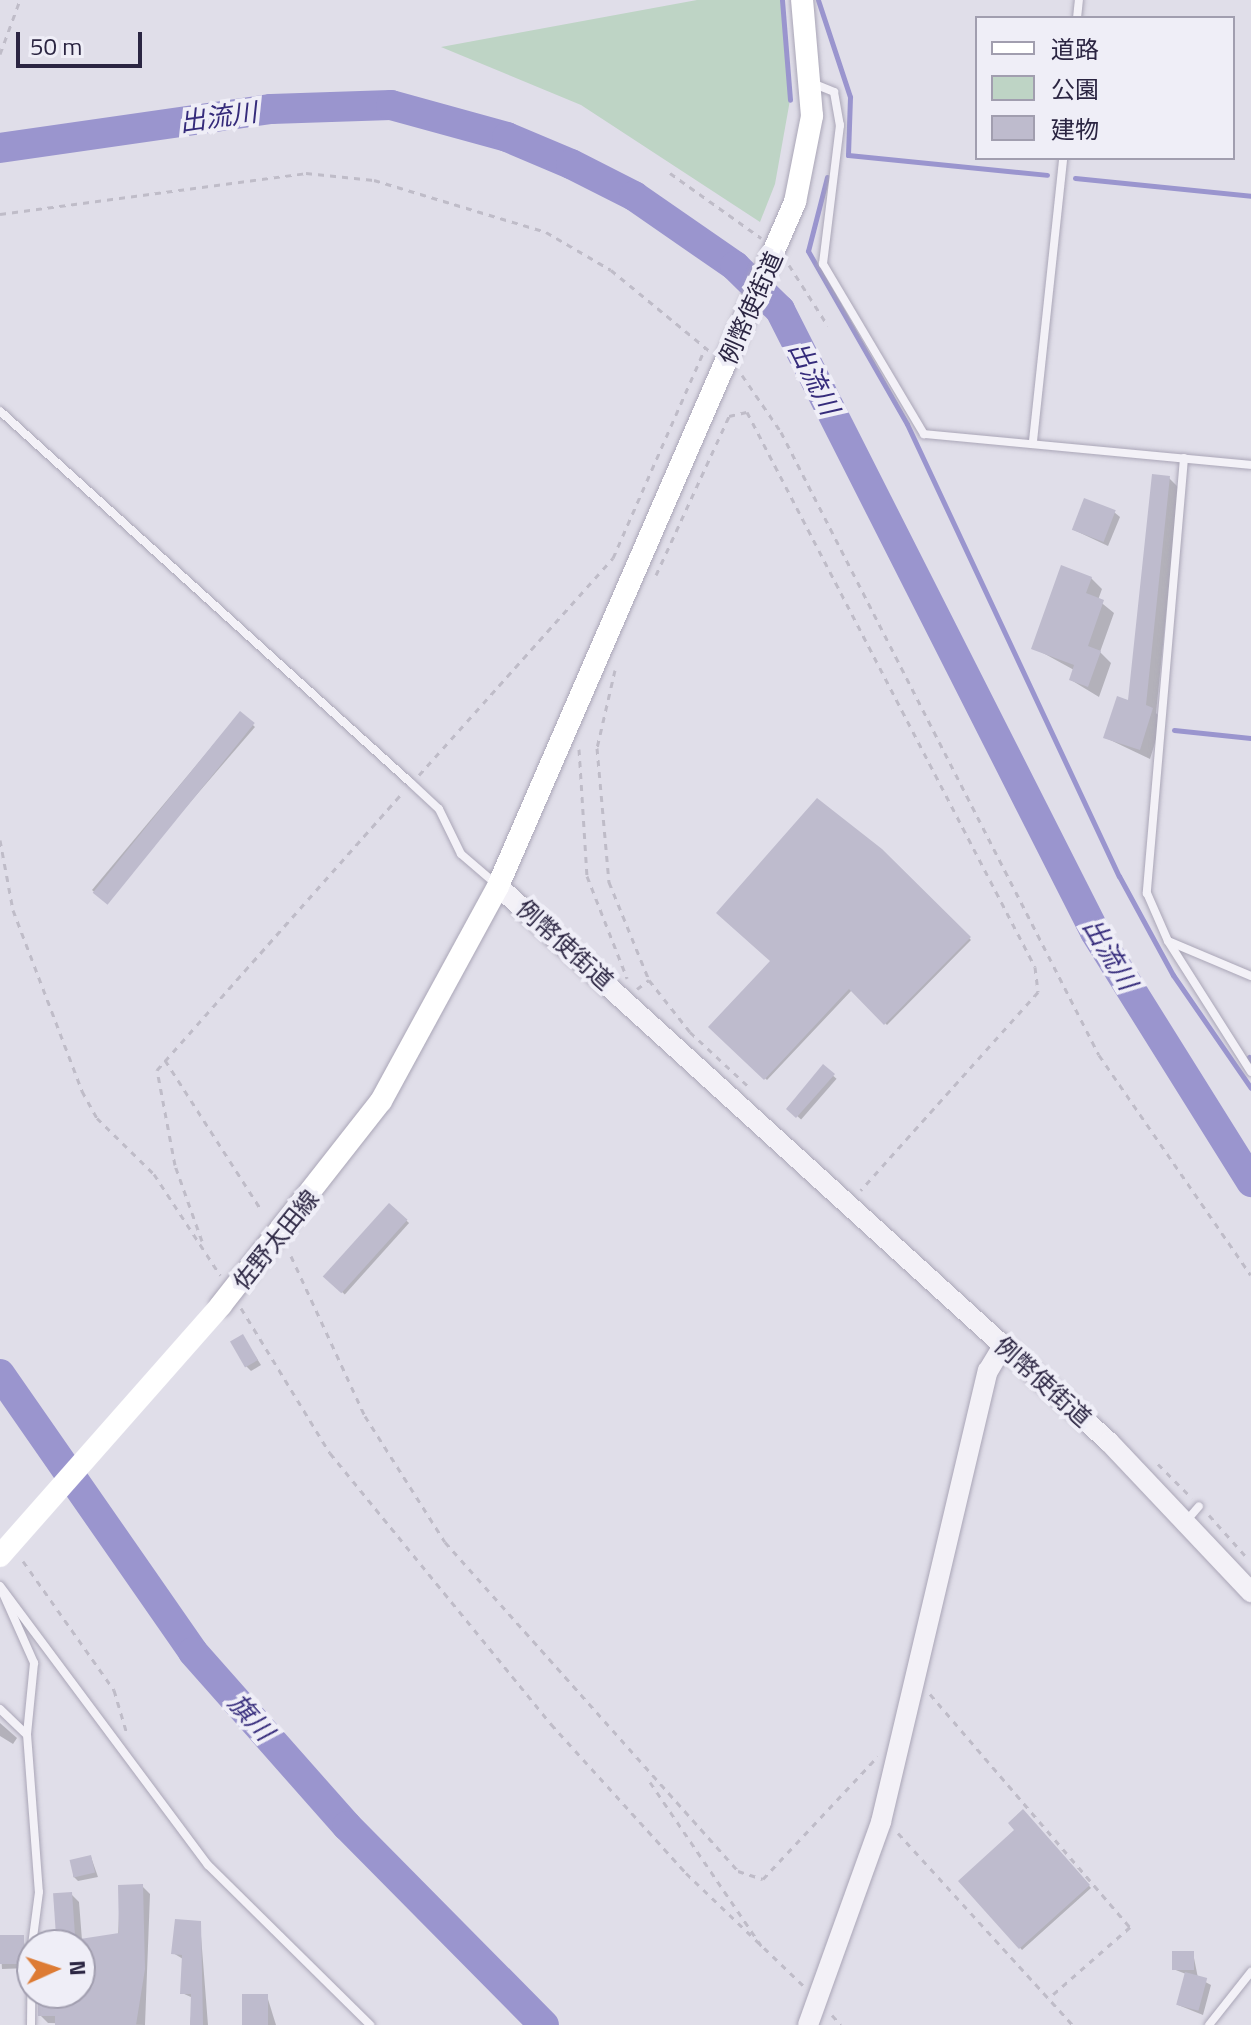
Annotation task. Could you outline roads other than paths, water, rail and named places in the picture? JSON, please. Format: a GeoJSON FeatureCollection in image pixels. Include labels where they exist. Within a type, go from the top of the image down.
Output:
{"type":"FeatureCollection","features":[{"type":"Feature","properties":{"kind":"main road","name":"例幣使街道"},"geometry":{"type":"LineString","coordinates":[[498,886],[773,260],[803,176],[812,83],[802,0]]}},
{"type":"Feature","properties":{"kind":"main road","name":"佐野太田線"},"geometry":{"type":"LineString","coordinates":[[9,1554],[227,1299],[381,1101],[498,886]]}},
{"type":"Feature","properties":{"kind":"street","name":"例幣使街道"},"geometry":{"type":"LineString","coordinates":[[498,886],[1003,1346],[1193,1513],[1251,1592]]}},
{"type":"Feature","properties":{"kind":"street"},"geometry":{"type":"LineString","coordinates":[[812,2015],[881,1822],[988,1371],[1003,1346]]}},
{"type":"Feature","properties":{"kind":"lane"},"geometry":{"type":"LineString","coordinates":[[812,83],[834,92],[840,125],[823,264],[924,434],[1033,441],[1251,465]]}},
{"type":"Feature","properties":{"kind":"lane"},"geometry":{"type":"LineString","coordinates":[[1033,441],[1063,160]]}},
{"type":"Feature","properties":{"kind":"lane"},"geometry":{"type":"LineString","coordinates":[[0,411],[439,809],[461,854],[498,886]]}},
{"type":"Feature","properties":{"kind":"lane"},"geometry":{"type":"LineString","coordinates":[[1184,458],[1147,893],[1168,941],[1251,1072]]}},
{"type":"Feature","properties":{"kind":"lane"},"geometry":{"type":"LineString","coordinates":[[1168,941],[1251,976]]}},
{"type":"Feature","properties":{"kind":"lane"},"geometry":{"type":"LineString","coordinates":[[1,1587],[5,1610],[34,1663],[27,1736],[39,1892],[34,1929]]}},
{"type":"Feature","properties":{"kind":"lane"},"geometry":{"type":"LineString","coordinates":[[1,1587],[208,1865],[370,2025]]}},
{"type":"Feature","properties":{"kind":"lane"},"geometry":{"type":"LineString","coordinates":[[0,1709],[27,1736]]}},
{"type":"Feature","properties":{"kind":"lane"},"geometry":{"type":"LineString","coordinates":[[1209,2025],[1251,1972]]}},
{"type":"Feature","properties":{"kind":"waterway"},"geometry":{"type":"LineString","coordinates":[[782,0],[790,100]]}},
{"type":"Feature","properties":{"kind":"waterway"},"geometry":{"type":"LineString","coordinates":[[818,0],[850,97],[848,155],[1047,175]]}},
{"type":"Feature","properties":{"kind":"waterway","name":"出流川"},"geometry":{"type":"LineString","coordinates":[[0,148],[271,109],[391,105],[507,137],[571,164],[634,196],[735,266],[780,310],[1095,932],[1251,1182]]}},
{"type":"Feature","properties":{"kind":"waterway"},"geometry":{"type":"LineString","coordinates":[[827,177],[808,251],[907,424],[1119,876],[1173,975],[1251,1088]]}},
{"type":"Feature","properties":{"kind":"waterway"},"geometry":{"type":"LineString","coordinates":[[1075,178],[1251,196]]}},
{"type":"Feature","properties":{"kind":"waterway"},"geometry":{"type":"LineString","coordinates":[[1174,730],[1251,738]]}},
{"type":"Feature","properties":{"kind":"waterway","name":"旗川"},"geometry":{"type":"LineString","coordinates":[[0,1374],[193,1652],[347,1826],[544,2025]]}}]}
